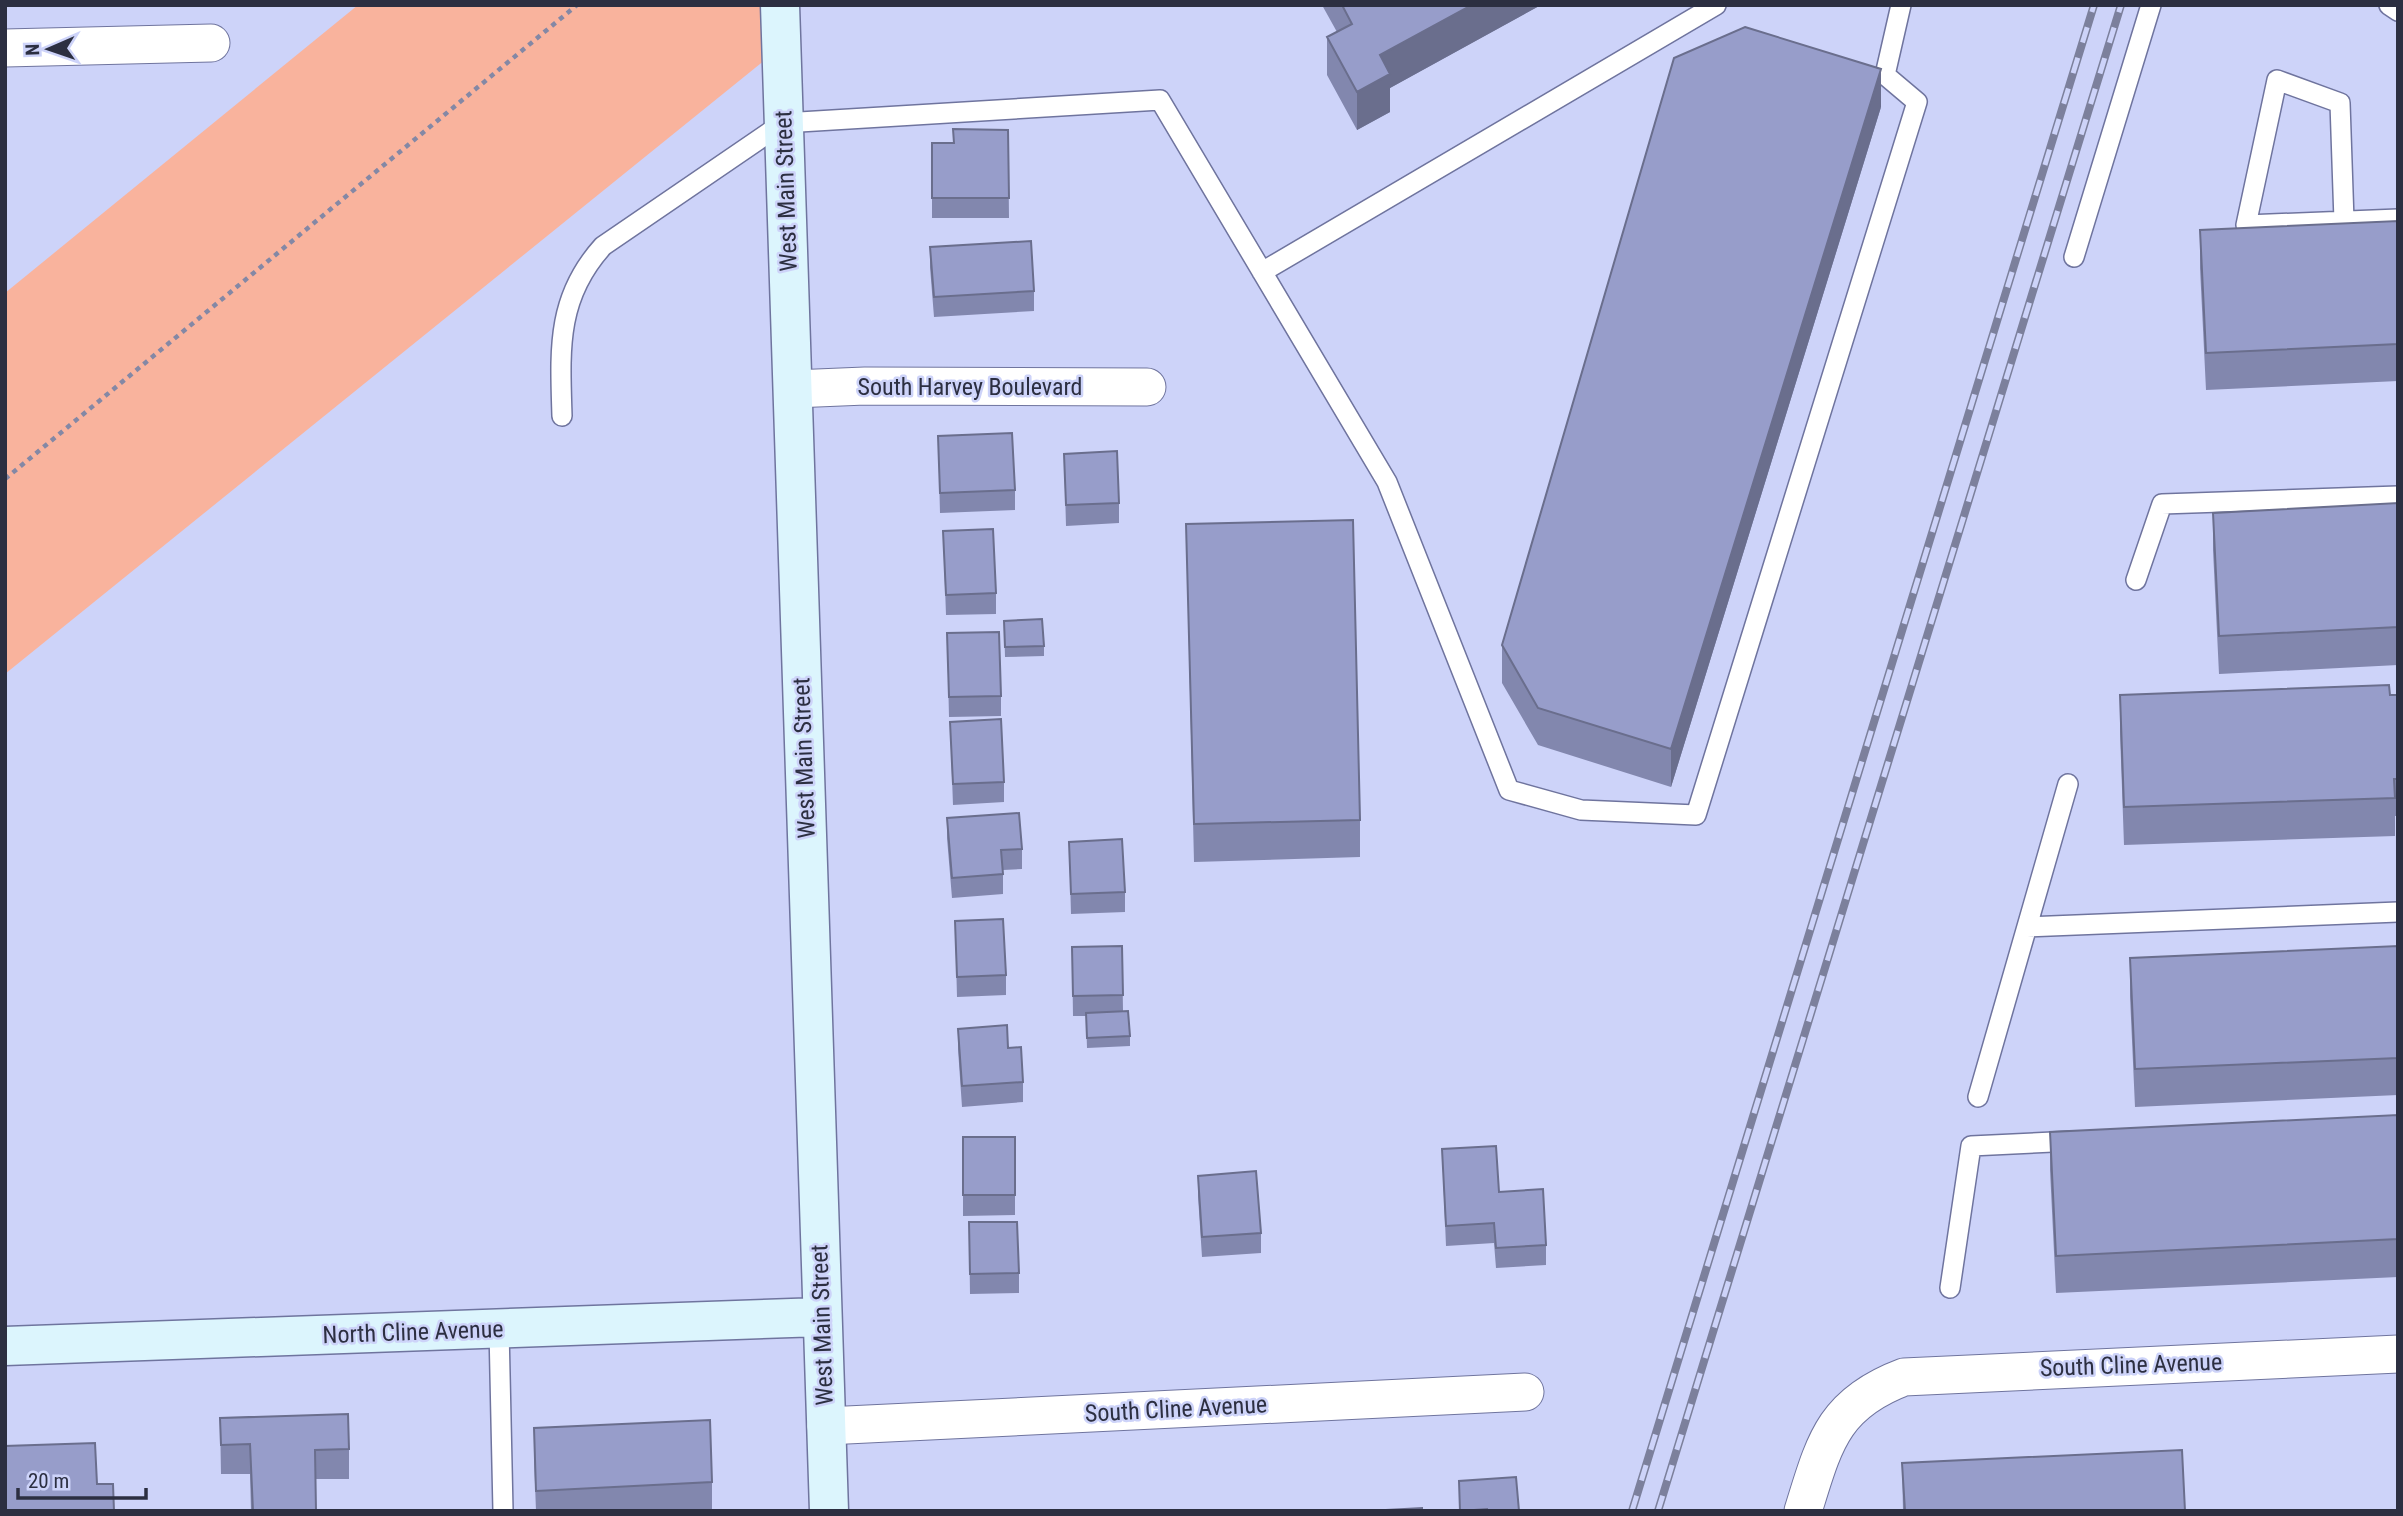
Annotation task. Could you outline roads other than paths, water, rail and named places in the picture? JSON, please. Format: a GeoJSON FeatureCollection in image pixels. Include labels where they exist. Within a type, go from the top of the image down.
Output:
{"type":"FeatureCollection","features":[{"type":"Feature","properties":{"kind":"street","name":"West Main Street"},"geometry":{"type":"LineString","coordinates":[[780,5],[829,1511]]}},
{"type":"Feature","properties":{"kind":"street"},"geometry":{"type":"LineString","coordinates":[[5,48],[211,43]]}},
{"type":"Feature","properties":{"kind":"street","name":"South Harvey Boulevard"},"geometry":{"type":"LineString","coordinates":[[793,389],[865,386],[1147,387]]}},
{"type":"Feature","properties":{"kind":"street","name":"North Cline Avenue"},"geometry":{"type":"LineString","coordinates":[[5,1346],[821,1317]]}},
{"type":"Feature","properties":{"kind":"street","name":"South Cline Avenue"},"geometry":{"type":"LineString","coordinates":[[1803,1511],[1830,1431],[1839,1418],[1868,1393],[1904,1377],[2398,1354]]}},
{"type":"Feature","properties":{"kind":"street","name":"South Cline Avenue"},"geometry":{"type":"LineString","coordinates":[[826,1426],[1525,1392]]}},
{"type":"Feature","properties":{"kind":"lane"},"geometry":{"type":"LineString","coordinates":[[1262,272],[1716,5]]}},
{"type":"Feature","properties":{"kind":"lane"},"geometry":{"type":"LineString","coordinates":[[562,416],[560,344],[574,288],[585,266],[603,246],[783,123],[1160,100],[1387,482],[1509,790],[1581,810],[1696,815],[1917,102],[1885,75],[1901,5]]}},
{"type":"Feature","properties":{"kind":"lane"},"geometry":{"type":"LineString","coordinates":[[2074,257],[2151,5]]}},
{"type":"Feature","properties":{"kind":"lane"},"geometry":{"type":"LineString","coordinates":[[2389,5],[2398,11]]}},
{"type":"Feature","properties":{"kind":"lane"},"geometry":{"type":"LineString","coordinates":[[2344,221],[2340,103],[2277,80],[2246,225],[2398,219]]}},
{"type":"Feature","properties":{"kind":"lane"},"geometry":{"type":"LineString","coordinates":[[2136,580],[2162,504],[2398,496]]}},
{"type":"Feature","properties":{"kind":"lane"},"geometry":{"type":"LineString","coordinates":[[1978,1097],[2068,784]]}},
{"type":"Feature","properties":{"kind":"lane"},"geometry":{"type":"LineString","coordinates":[[2027,927],[2398,912]]}},
{"type":"Feature","properties":{"kind":"lane"},"geometry":{"type":"LineString","coordinates":[[1950,1288],[1971,1146],[2095,1140]]}},
{"type":"Feature","properties":{"kind":"lane"},"geometry":{"type":"LineString","coordinates":[[499,1329],[503,1511]]}},
{"type":"Feature","properties":{"kind":"railway"},"geometry":{"type":"LineString","coordinates":[[1632,1511],[2094,5]]}},
{"type":"Feature","properties":{"kind":"railway"},"geometry":{"type":"LineString","coordinates":[[1658,1511],[2121,5]]}}]}
